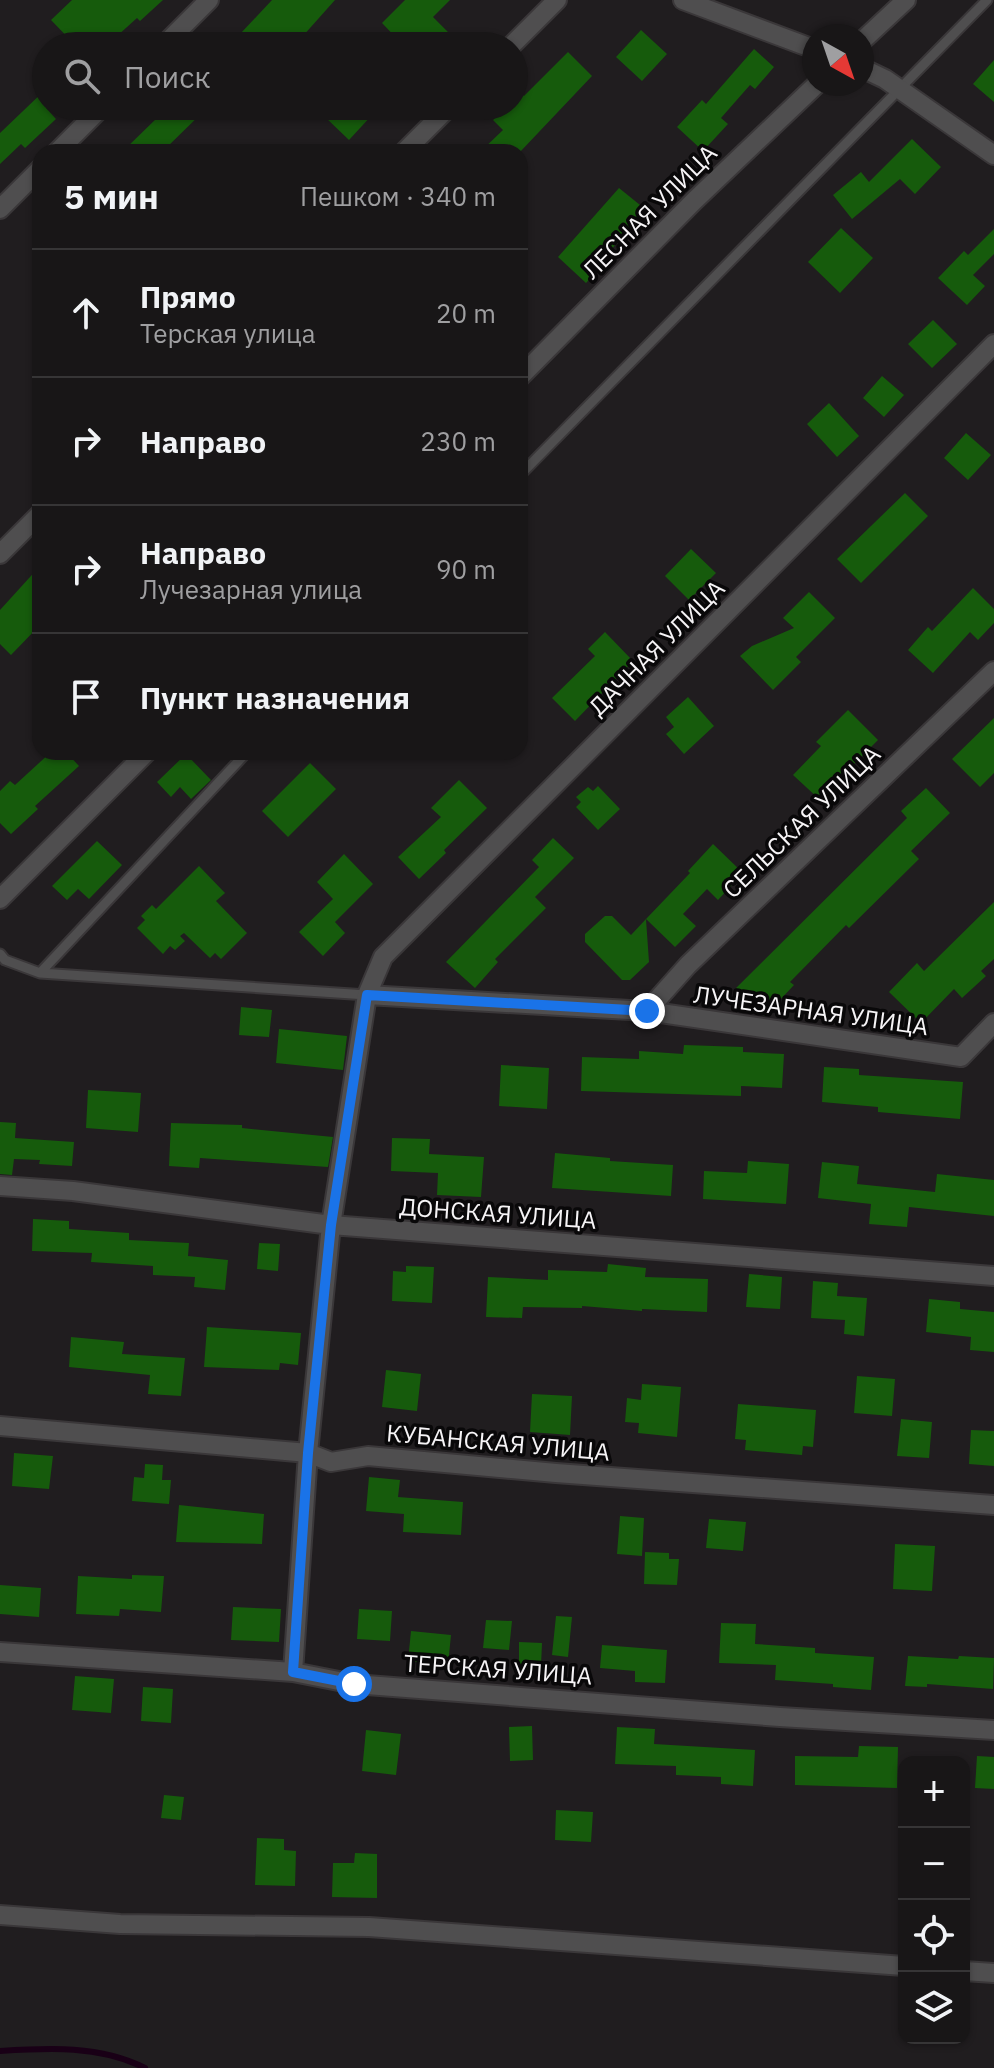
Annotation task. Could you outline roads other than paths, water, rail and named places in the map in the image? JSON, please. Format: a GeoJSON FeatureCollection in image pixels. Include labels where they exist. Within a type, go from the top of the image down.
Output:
{"type":"FeatureCollection","features":[{"type":"Feature","properties":{"kind":"street"},"geometry":{"type":"LineString","coordinates":[[177,32],[209,0]]}},
{"type":"Feature","properties":{"kind":"street"},"geometry":{"type":"LineString","coordinates":[[525,32],[557,0]]}},
{"type":"Feature","properties":{"kind":"street"},"geometry":{"type":"LineString","coordinates":[[683,0],[802,45]]}},
{"type":"Feature","properties":{"kind":"street"},"geometry":{"type":"LineString","coordinates":[[874,30],[906,0]]}},
{"type":"Feature","properties":{"kind":"street"},"geometry":{"type":"LineString","coordinates":[[874,75],[994,155]]}},
{"type":"Feature","properties":{"kind":"street","name":"ЛЕСНАЯ УЛИЦА"},"geometry":{"type":"LineString","coordinates":[[528,369],[694,201],[804,96]]}},
{"type":"Feature","properties":{"kind":"street"},"geometry":{"type":"LineString","coordinates":[[65,144],[89,120]]}},
{"type":"Feature","properties":{"kind":"street"},"geometry":{"type":"LineString","coordinates":[[412,144],[436,120]]}},
{"type":"Feature","properties":{"kind":"street"},"geometry":{"type":"LineString","coordinates":[[0,209],[32,177]]}},
{"type":"Feature","properties":{"kind":"street","name":"ДАЧНАЯ УЛИЦА"},"geometry":{"type":"LineString","coordinates":[[293,1672],[308,1453],[331,1225],[367,995],[383,957],[994,344]]}},
{"type":"Feature","properties":{"kind":"street"},"geometry":{"type":"LineString","coordinates":[[0,554],[32,522]]}},
{"type":"Feature","properties":{"kind":"street","name":"СЕЛЬСКАЯ УЛИЦА"},"geometry":{"type":"LineString","coordinates":[[647,1011],[699,954],[994,671]]}},
{"type":"Feature","properties":{"kind":"street"},"geometry":{"type":"LineString","coordinates":[[0,899],[139,760]]}},
{"type":"Feature","properties":{"kind":"street","name":"ЛУЧЕЗАРНАЯ УЛИЦА"},"geometry":{"type":"LineString","coordinates":[[367,995],[647,1011],[961,1057],[994,1023]]}},
{"type":"Feature","properties":{"kind":"street","name":"ДОНСКАЯ УЛИЦА"},"geometry":{"type":"LineString","coordinates":[[0,1186],[73,1191],[331,1225],[994,1276]]}},
{"type":"Feature","properties":{"kind":"street","name":"КУБАНСКАЯ УЛИЦА"},"geometry":{"type":"LineString","coordinates":[[0,1426],[308,1453],[331,1462],[368,1456],[994,1505]]}},
{"type":"Feature","properties":{"kind":"street","name":"ТЕРСКАЯ УЛИЦА"},"geometry":{"type":"LineString","coordinates":[[0,1652],[293,1672],[354,1684],[994,1730]]}},
{"type":"Feature","properties":{"kind":"street"},"geometry":{"type":"LineString","coordinates":[[0,1915],[120,1924],[369,1927],[898,1966]]}},
{"type":"Feature","properties":{"kind":"street"},"geometry":{"type":"LineString","coordinates":[[970,1971],[994,1973]]}},
{"type":"Feature","properties":{"kind":"lane"},"geometry":{"type":"LineString","coordinates":[[528,467],[987,0]]}},
{"type":"Feature","properties":{"kind":"lane"},"geometry":{"type":"LineString","coordinates":[[40,973],[240,760]]}},
{"type":"Feature","properties":{"kind":"lane"},"geometry":{"type":"LineString","coordinates":[[0,954],[5,960],[40,973],[367,995]]}},
{"type":"Feature","properties":{"kind":"waterway"},"geometry":{"type":"LineString","coordinates":[[0,2051],[55,2049],[92,2052],[145,2068]]}}]}
